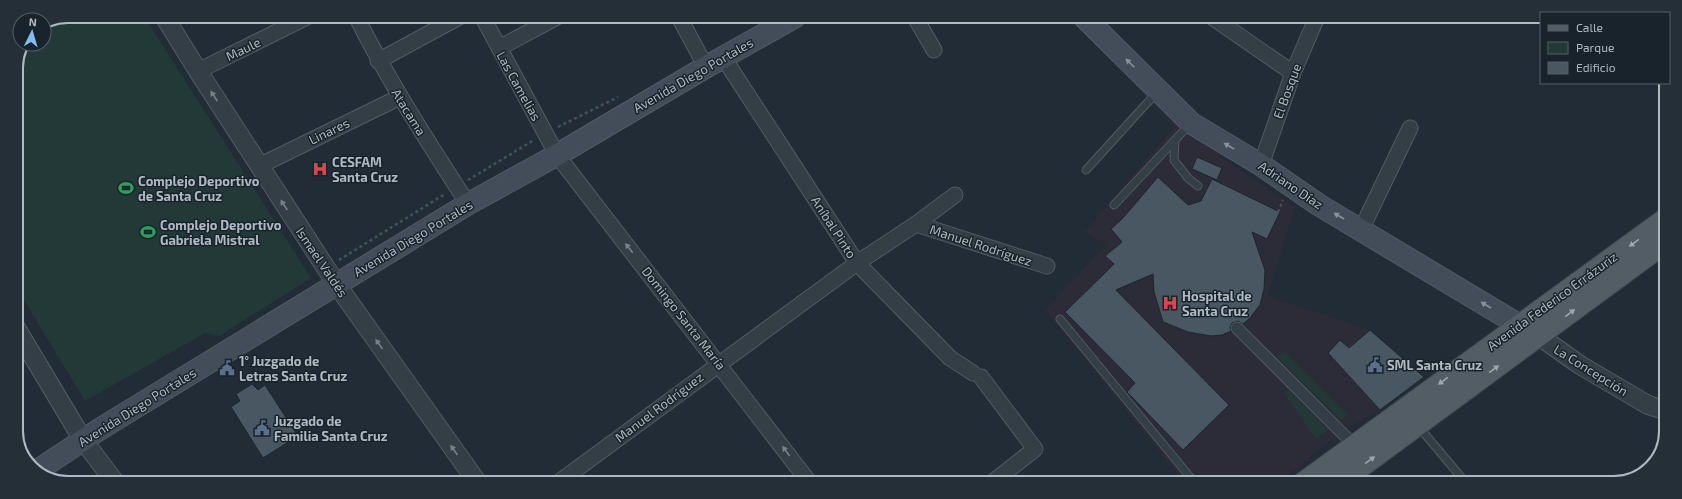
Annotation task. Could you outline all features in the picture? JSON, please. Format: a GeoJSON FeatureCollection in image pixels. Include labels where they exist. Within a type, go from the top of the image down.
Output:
{"type":"FeatureCollection","features":[{"type":"Feature","properties":{"kind":"main road","name":"Avenida Diego Portales"},"geometry":{"type":"LineString","coordinates":[[42,467],[83,440],[468,204],[557,155],[782,23]]}},
{"type":"Feature","properties":{"kind":"main road","name":"Adriano Díaz"},"geometry":{"type":"LineString","coordinates":[[1090,23],[1191,123],[1261,165],[1318,205],[1520,325]]}},
{"type":"Feature","properties":{"kind":"main road","name":"Avenida Federico Errázuriz"},"geometry":{"type":"LineString","coordinates":[[1314,476],[1659,224]]}},
{"type":"Feature","properties":{"kind":"main road","name":"Avenida Federico Errázuriz"},"geometry":{"type":"LineString","coordinates":[[1348,476],[1659,246]]}},
{"type":"Feature","properties":{"kind":"main road","name":"La Concepción"},"geometry":{"type":"LineString","coordinates":[[1520,325],[1539,336]]}},
{"type":"Feature","properties":{"kind":"street","name":"Ismael Valdés"},"geometry":{"type":"LineString","coordinates":[[168,23],[259,166],[337,284],[473,476]]}},
{"type":"Feature","properties":{"kind":"street","name":"Maule"},"geometry":{"type":"LineString","coordinates":[[198,71],[296,23]]}},
{"type":"Feature","properties":{"kind":"street","name":"Atacama"},"geometry":{"type":"LineString","coordinates":[[359,23],[378,61],[468,204]]}},
{"type":"Feature","properties":{"kind":"street"},"geometry":{"type":"LineString","coordinates":[[378,61],[447,23]]}},
{"type":"Feature","properties":{"kind":"street","name":"Las Camelias"},"geometry":{"type":"LineString","coordinates":[[486,23],[557,155]]}},
{"type":"Feature","properties":{"kind":"street"},"geometry":{"type":"LineString","coordinates":[[499,48],[546,23]]}},
{"type":"Feature","properties":{"kind":"street","name":"Aníbal Pinto"},"geometry":{"type":"LineString","coordinates":[[684,23],[715,62],[857,263],[950,358],[977,375],[1035,450],[1001,476]]}},
{"type":"Feature","properties":{"kind":"street"},"geometry":{"type":"LineString","coordinates":[[918,23],[934,50]]}},
{"type":"Feature","properties":{"kind":"street"},"geometry":{"type":"LineString","coordinates":[[1221,23],[1293,73]]}},
{"type":"Feature","properties":{"kind":"street","name":"El Bosque"},"geometry":{"type":"LineString","coordinates":[[1261,165],[1293,73],[1315,23]]}},
{"type":"Feature","properties":{"kind":"street","name":"Linares"},"geometry":{"type":"LineString","coordinates":[[259,166],[400,97]]}},
{"type":"Feature","properties":{"kind":"street"},"geometry":{"type":"LineString","coordinates":[[1361,230],[1410,128]]}},
{"type":"Feature","properties":{"kind":"street","name":"Domingo Santa María"},"geometry":{"type":"LineString","coordinates":[[557,155],[804,476]]}},
{"type":"Feature","properties":{"kind":"street","name":"Manuel Rodríguez"},"geometry":{"type":"LineString","coordinates":[[567,476],[718,363],[955,195]]}},
{"type":"Feature","properties":{"kind":"street","name":"Manuel Rodríguez"},"geometry":{"type":"LineString","coordinates":[[916,224],[1047,266]]}},
{"type":"Feature","properties":{"kind":"street"},"geometry":{"type":"LineString","coordinates":[[1237,328],[1355,446]]}},
{"type":"Feature","properties":{"kind":"street","name":"La Concepción"},"geometry":{"type":"LineString","coordinates":[[1539,336],[1580,365],[1648,405],[1659,408]]}},
{"type":"Feature","properties":{"kind":"street"},"geometry":{"type":"LineString","coordinates":[[23,340],[83,440],[110,476]]}},
{"type":"Feature","properties":{"kind":"lane"},"geometry":{"type":"LineString","coordinates":[[1086,170],[1158,90]]}},
{"type":"Feature","properties":{"kind":"lane"},"geometry":{"type":"LineString","coordinates":[[1114,205],[1191,123]]}},
{"type":"Feature","properties":{"kind":"lane"},"geometry":{"type":"LineString","coordinates":[[1175,140],[1174,160],[1188,178],[1198,186]]}},
{"type":"Feature","properties":{"kind":"lane"},"geometry":{"type":"LineString","coordinates":[[1060,319],[1190,476]]}},
{"type":"Feature","properties":{"kind":"lane"},"geometry":{"type":"LineString","coordinates":[[1417,425],[1460,476]]}},
{"type":"Feature","properties":{"kind":"shaded area","name":"Hospital de Santa Cruz"},"geometry":{"type":"Polygon","coordinates":[[[1178,122],[1217,150],[1219,156],[1295,207],[1268,296],[1370,330],[1424,377],[1380,410],[1341,432],[1288,476],[1179,476],[1045,310],[1106,244],[1084,232],[1178,122]]]}},
{"type":"Feature","properties":{"kind":"green space","name":"Complejo Deportivo Gabriela Mistral"},"geometry":{"type":"Polygon","coordinates":[[[68,23],[148,23],[311,278],[219,336],[205,333],[85,401],[23,299],[24,59],[26,52],[52,52],[52,26],[68,23]]]}},
{"type":"Feature","properties":{"kind":"green space"},"geometry":{"type":"Polygon","coordinates":[[[1284,351],[1348,415],[1341,420],[1277,357],[1284,351]]]}},
{"type":"Feature","properties":{"kind":"green space"},"geometry":{"type":"Polygon","coordinates":[[[1288,390],[1328,430],[1316,439],[1284,393],[1288,390]]]}},
{"type":"Feature","properties":{"kind":"building"},"geometry":{"type":"Polygon","coordinates":[[[1197,157],[1222,168],[1217,180],[1192,169],[1197,157]]]}},
{"type":"Feature","properties":{"kind":"building"},"geometry":{"type":"Polygon","coordinates":[[[1158,177],[1188,205],[1201,201],[1212,179],[1280,212],[1267,239],[1252,232],[1265,270],[1264,289],[1260,305],[1249,319],[1243,324],[1238,321],[1232,323],[1230,327],[1231,331],[1222,335],[1211,336],[1188,332],[1163,322],[1154,292],[1153,274],[1116,290],[1229,405],[1183,450],[1127,392],[1135,383],[1065,312],[1114,264],[1105,256],[1122,242],[1111,229],[1123,218],[1158,177]]]}},
{"type":"Feature","properties":{"kind":"building","name":"SML Santa Cruz"},"geometry":{"type":"Polygon","coordinates":[[[1370,330],[1424,377],[1380,410],[1328,353],[1340,340],[1349,348],[1370,330]]]}},
{"type":"Feature","properties":{"kind":"building"},"geometry":{"type":"Polygon","coordinates":[[[252,384],[258,390],[265,385],[298,436],[263,458],[231,407],[240,401],[236,394],[252,384]]]}},
{"type":"Feature","properties":{"kind":"place","name":"CESFAM Santa Cruz"},"geometry":{"type":"Point","coordinates":[320,169]}},
{"type":"Feature","properties":{"kind":"place","name":"Complejo Deportivo de Santa Cruz"},"geometry":{"type":"Point","coordinates":[126,188]}},
{"type":"Feature","properties":{"kind":"place","name":"Complejo Deportivo Gabriela Mistral"},"geometry":{"type":"Point","coordinates":[148,232]}},
{"type":"Feature","properties":{"kind":"place","name":"Hospital de Santa Cruz"},"geometry":{"type":"Point","coordinates":[1170,303]}},
{"type":"Feature","properties":{"kind":"place","name":"SML Santa Cruz"},"geometry":{"type":"Point","coordinates":[1375,365]}},
{"type":"Feature","properties":{"kind":"place","name":"1° Juzgado de Letras Santa Cruz"},"geometry":{"type":"Point","coordinates":[227,368]}},
{"type":"Feature","properties":{"kind":"place","name":"Juzgado de Familia Santa Cruz"},"geometry":{"type":"Point","coordinates":[262,428]}}]}
